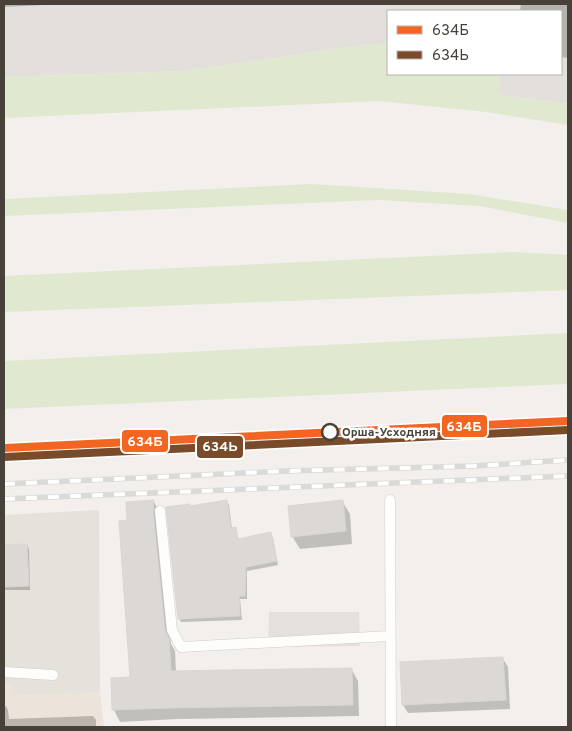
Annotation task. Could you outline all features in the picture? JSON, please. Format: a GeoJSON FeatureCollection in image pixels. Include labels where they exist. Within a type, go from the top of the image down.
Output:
{"type":"FeatureCollection","features":[{"type":"Feature","properties":{"kind":"lane"},"geometry":{"type":"LineString","coordinates":[[390,500],[391,727]]}},
{"type":"Feature","properties":{"kind":"lane"},"geometry":{"type":"LineString","coordinates":[[160,511],[172,630],[181,647],[390,636]]}},
{"type":"Feature","properties":{"kind":"lane"},"geometry":{"type":"LineString","coordinates":[[4,672],[53,675]]}},
{"type":"Feature","properties":{"kind":"shaded area"},"geometry":{"type":"Polygon","coordinates":[[[4,4],[568,4],[568,104],[498,95],[500,75],[562,75],[562,10],[387,10],[387,44],[370,44],[185,71],[4,77],[4,4]]]}},
{"type":"Feature","properties":{"kind":"shaded area"},"geometry":{"type":"Polygon","coordinates":[[[99,510],[100,692],[13,696],[10,684],[4,684],[4,515],[99,510]]]}},
{"type":"Feature","properties":{"kind":"shaded area"},"geometry":{"type":"Polygon","coordinates":[[[269,612],[359,612],[360,646],[268,647],[269,612]]]}},
{"type":"Feature","properties":{"kind":"shaded area"},"geometry":{"type":"Polygon","coordinates":[[[4,684],[10,684],[13,696],[100,692],[104,727],[4,727],[4,684]]]}},
{"type":"Feature","properties":{"kind":"green space"},"geometry":{"type":"Polygon","coordinates":[[[370,44],[387,44],[387,75],[500,75],[499,95],[568,104],[568,125],[486,112],[379,101],[4,118],[4,77],[185,71],[370,44]]]}},
{"type":"Feature","properties":{"kind":"green space"},"geometry":{"type":"Polygon","coordinates":[[[312,184],[469,194],[568,210],[568,223],[480,206],[379,200],[4,216],[4,199],[312,184]]]}},
{"type":"Feature","properties":{"kind":"green space"},"geometry":{"type":"Polygon","coordinates":[[[515,252],[568,255],[568,290],[4,312],[4,276],[515,252]]]}},
{"type":"Feature","properties":{"kind":"green space"},"geometry":{"type":"Polygon","coordinates":[[[568,333],[568,384],[4,409],[4,361],[568,333]]]}},
{"type":"Feature","properties":{"kind":"building"},"geometry":{"type":"Polygon","coordinates":[[[154,500],[153,512],[165,631],[169,638],[171,671],[352,668],[353,705],[112,710],[111,678],[130,677],[119,521],[127,520],[126,502],[154,500]]]}},
{"type":"Feature","properties":{"kind":"building"},"geometry":{"type":"Polygon","coordinates":[[[227,500],[231,528],[236,527],[238,539],[271,532],[277,561],[246,567],[245,596],[239,596],[240,616],[178,619],[166,507],[190,504],[190,506],[227,500]]]}},
{"type":"Feature","properties":{"kind":"building"},"geometry":{"type":"Polygon","coordinates":[[[343,500],[346,531],[291,537],[288,506],[343,500]]]}},
{"type":"Feature","properties":{"kind":"building"},"geometry":{"type":"Polygon","coordinates":[[[27,544],[29,586],[4,587],[4,545],[27,544]]]}},
{"type":"Feature","properties":{"kind":"building"},"geometry":{"type":"Polygon","coordinates":[[[503,657],[506,700],[402,705],[400,662],[503,657]]]}},
{"type":"Feature","properties":{"kind":"railway"},"geometry":{"type":"LineString","coordinates":[[4,484],[286,471],[474,466],[568,460]]}},
{"type":"Feature","properties":{"kind":"railway"},"geometry":{"type":"LineString","coordinates":[[4,499],[568,476]]}},
{"type":"Feature","properties":{"kind":"transit line","name":"634Б"},"geometry":{"type":"LineString","coordinates":[[4,448],[568,421]]}},
{"type":"Feature","properties":{"kind":"transit line","name":"634Ь"},"geometry":{"type":"LineString","coordinates":[[4,457],[568,430]]}},
{"type":"Feature","properties":{"kind":"place","name":"Орша-Усходняя"},"geometry":{"type":"Point","coordinates":[330,432]}}]}
